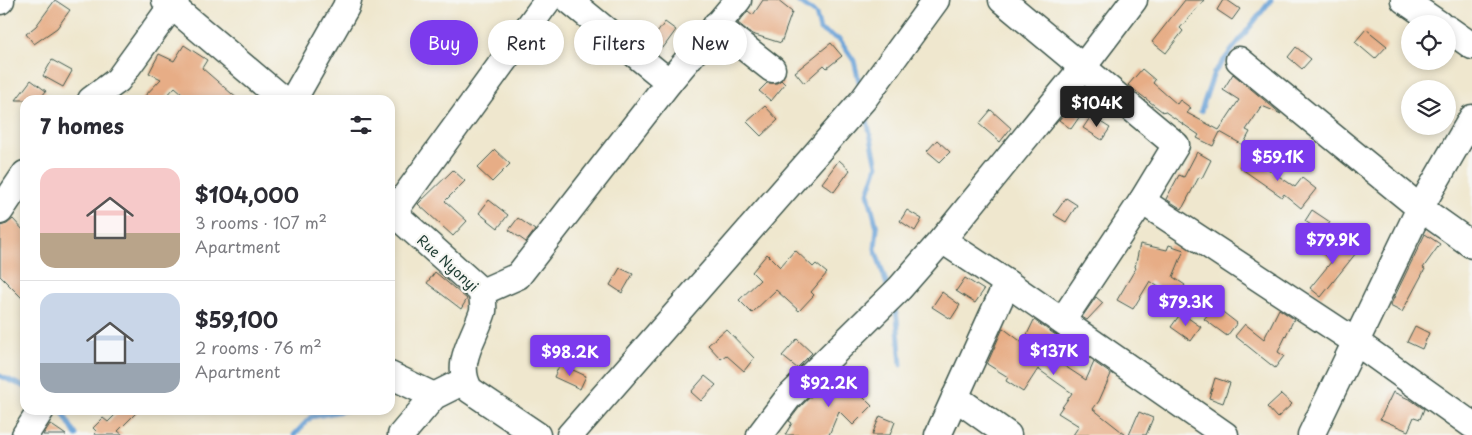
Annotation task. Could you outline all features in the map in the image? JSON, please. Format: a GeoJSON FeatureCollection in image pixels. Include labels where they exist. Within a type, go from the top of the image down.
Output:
{"type":"FeatureCollection","features":[{"type":"Feature","properties":{"kind":"street"},"geometry":{"type":"LineString","coordinates":[[296,95],[346,7],[348,0]]}},
{"type":"Feature","properties":{"kind":"street"},"geometry":{"type":"LineString","coordinates":[[395,209],[548,0]]}},
{"type":"Feature","properties":{"kind":"street"},"geometry":{"type":"LineString","coordinates":[[569,0],[669,82]]}},
{"type":"Feature","properties":{"kind":"street"},"geometry":{"type":"LineString","coordinates":[[720,20],[738,0]]}},
{"type":"Feature","properties":{"kind":"street"},"geometry":{"type":"LineString","coordinates":[[570,435],[863,100],[936,0]]}},
{"type":"Feature","properties":{"kind":"street"},"geometry":{"type":"LineString","coordinates":[[1002,0],[1176,145],[1142,201],[1062,322]]}},
{"type":"Feature","properties":{"kind":"street"},"geometry":{"type":"LineString","coordinates":[[760,435],[788,398],[893,294],[942,240],[1083,67],[1134,0]]}},
{"type":"Feature","properties":{"kind":"street"},"geometry":{"type":"LineString","coordinates":[[1404,0],[1426,15]]}},
{"type":"Feature","properties":{"kind":"street"},"geometry":{"type":"LineString","coordinates":[[97,95],[118,80],[171,2],[277,95]]}},
{"type":"Feature","properties":{"kind":"street"},"geometry":{"type":"LineString","coordinates":[[1456,35],[1472,46]]}},
{"type":"Feature","properties":{"kind":"street"},"geometry":{"type":"LineString","coordinates":[[747,49],[772,69]]}},
{"type":"Feature","properties":{"kind":"street"},"geometry":{"type":"LineString","coordinates":[[1239,60],[1420,208],[1472,245]]}},
{"type":"Feature","properties":{"kind":"street"},"geometry":{"type":"LineString","coordinates":[[482,292],[518,276],[683,65]]}},
{"type":"Feature","properties":{"kind":"street"},"geometry":{"type":"LineString","coordinates":[[1311,435],[1420,208],[1472,118]]}},
{"type":"Feature","properties":{"kind":"street"},"geometry":{"type":"LineString","coordinates":[[1,206],[20,181]]}},
{"type":"Feature","properties":{"kind":"street"},"geometry":{"type":"LineString","coordinates":[[1142,201],[1356,342],[1472,425]]}},
{"type":"Feature","properties":{"kind":"street","name":"Rue Nyonyi"},"geometry":{"type":"LineString","coordinates":[[395,217],[482,292],[484,309],[464,358],[464,381]]}},
{"type":"Feature","properties":{"kind":"street"},"geometry":{"type":"LineString","coordinates":[[942,240],[1225,435]]}},
{"type":"Feature","properties":{"kind":"street"},"geometry":{"type":"LineString","coordinates":[[938,435],[1007,283]]}},
{"type":"Feature","properties":{"kind":"street"},"geometry":{"type":"LineString","coordinates":[[395,377],[434,396]]}},
{"type":"Feature","properties":{"kind":"street"},"geometry":{"type":"LineString","coordinates":[[401,435],[434,396],[464,381],[470,390],[537,435]]}},
{"type":"Feature","properties":{"kind":"street"},"geometry":{"type":"LineString","coordinates":[[955,397],[1008,435]]}},
{"type":"Feature","properties":{"kind":"street"},"geometry":{"type":"LineString","coordinates":[[26,435],[38,415]]}},
{"type":"Feature","properties":{"kind":"building"},"geometry":{"type":"Polygon","coordinates":[[[55,0],[70,10],[57,28],[34,44],[26,34],[36,26],[55,0]]]}},
{"type":"Feature","properties":{"kind":"building"},"geometry":{"type":"Polygon","coordinates":[[[763,0],[777,0],[792,12],[781,43],[752,34],[747,30],[747,20],[740,20],[748,11],[753,15],[763,0]]]}},
{"type":"Feature","properties":{"kind":"building"},"geometry":{"type":"Polygon","coordinates":[[[1185,0],[1204,0],[1180,28],[1183,31],[1166,53],[1152,42],[1185,0]]]}},
{"type":"Feature","properties":{"kind":"building"},"geometry":{"type":"Polygon","coordinates":[[[1223,0],[1227,0],[1240,9],[1232,20],[1217,10],[1223,0]]]}},
{"type":"Feature","properties":{"kind":"building"},"geometry":{"type":"Polygon","coordinates":[[[665,22],[673,28],[673,34],[663,48],[663,25],[665,22]]]}},
{"type":"Feature","properties":{"kind":"building"},"geometry":{"type":"Polygon","coordinates":[[[1366,29],[1387,46],[1375,59],[1355,42],[1366,29]]]}},
{"type":"Feature","properties":{"kind":"building"},"geometry":{"type":"Polygon","coordinates":[[[831,43],[842,56],[827,68],[824,65],[804,83],[795,72],[831,43]]]}},
{"type":"Feature","properties":{"kind":"building"},"geometry":{"type":"Polygon","coordinates":[[[184,45],[207,60],[202,68],[233,95],[184,95],[175,87],[168,95],[146,95],[161,79],[149,73],[159,54],[174,61],[184,45]]]}},
{"type":"Feature","properties":{"kind":"building"},"geometry":{"type":"Polygon","coordinates":[[[1296,47],[1311,59],[1302,69],[1288,57],[1296,47]]]}},
{"type":"Feature","properties":{"kind":"building"},"geometry":{"type":"Polygon","coordinates":[[[52,60],[72,71],[63,87],[43,76],[52,60]]]}},
{"type":"Feature","properties":{"kind":"building"},"geometry":{"type":"Polygon","coordinates":[[[1142,69],[1155,80],[1153,83],[1177,104],[1180,100],[1191,108],[1187,113],[1219,130],[1239,100],[1223,90],[1233,74],[1281,114],[1262,106],[1246,130],[1250,132],[1243,145],[1220,132],[1213,146],[1197,138],[1199,135],[1163,112],[1128,85],[1142,69]]]}},
{"type":"Feature","properties":{"kind":"building"},"geometry":{"type":"Polygon","coordinates":[[[31,80],[46,91],[43,95],[20,95],[20,100],[16,100],[31,80]]]}},
{"type":"Feature","properties":{"kind":"building"},"geometry":{"type":"Polygon","coordinates":[[[781,80],[785,84],[771,101],[759,91],[767,83],[777,83],[781,80]]]}},
{"type":"Feature","properties":{"kind":"building"},"geometry":{"type":"Polygon","coordinates":[[[765,106],[778,120],[761,136],[747,122],[765,106]]]}},
{"type":"Feature","properties":{"kind":"building"},"geometry":{"type":"Polygon","coordinates":[[[1069,108],[1080,116],[1071,129],[1059,120],[1069,108]]]}},
{"type":"Feature","properties":{"kind":"building"},"geometry":{"type":"Polygon","coordinates":[[[991,110],[1011,128],[1000,142],[979,124],[991,110]]]}},
{"type":"Feature","properties":{"kind":"building"},"geometry":{"type":"Polygon","coordinates":[[[1091,116],[1110,128],[1102,140],[1083,128],[1091,116]]]}},
{"type":"Feature","properties":{"kind":"building"},"geometry":{"type":"Polygon","coordinates":[[[937,140],[950,152],[940,162],[927,151],[937,140]]]}},
{"type":"Feature","properties":{"kind":"building"},"geometry":{"type":"Polygon","coordinates":[[[495,150],[510,164],[492,182],[477,168],[495,150]]]}},
{"type":"Feature","properties":{"kind":"building"},"geometry":{"type":"Polygon","coordinates":[[[1197,152],[1211,160],[1202,178],[1199,177],[1182,209],[1166,199],[1179,175],[1184,177],[1197,152]]]}},
{"type":"Feature","properties":{"kind":"building"},"geometry":{"type":"Polygon","coordinates":[[[1247,155],[1295,187],[1302,178],[1316,189],[1301,208],[1284,194],[1282,197],[1239,167],[1247,155]]]}},
{"type":"Feature","properties":{"kind":"building"},"geometry":{"type":"Polygon","coordinates":[[[839,160],[850,170],[834,192],[822,183],[839,160]]]}},
{"type":"Feature","properties":{"kind":"building"},"geometry":{"type":"Polygon","coordinates":[[[453,170],[465,181],[445,201],[467,221],[453,236],[418,204],[453,170]]]}},
{"type":"Feature","properties":{"kind":"building"},"geometry":{"type":"Polygon","coordinates":[[[1066,198],[1077,205],[1066,222],[1054,215],[1066,198]]]}},
{"type":"Feature","properties":{"kind":"building"},"geometry":{"type":"Polygon","coordinates":[[[489,200],[508,215],[498,228],[479,213],[489,200]]]}},
{"type":"Feature","properties":{"kind":"building"},"geometry":{"type":"Polygon","coordinates":[[[907,210],[922,219],[915,231],[900,221],[907,210]]]}},
{"type":"Feature","properties":{"kind":"building"},"geometry":{"type":"Polygon","coordinates":[[[1312,210],[1330,222],[1323,233],[1305,221],[1312,210]]]}},
{"type":"Feature","properties":{"kind":"building"},"geometry":{"type":"Polygon","coordinates":[[[518,218],[535,230],[526,242],[509,230],[518,218]]]}},
{"type":"Feature","properties":{"kind":"building"},"geometry":{"type":"Polygon","coordinates":[[[13,219],[20,227],[20,296],[0,276],[0,226],[7,224],[13,219]]]}},
{"type":"Feature","properties":{"kind":"building"},"geometry":{"type":"Polygon","coordinates":[[[1425,234],[1440,244],[1423,268],[1425,269],[1402,312],[1390,306],[1425,234]]]}},
{"type":"Feature","properties":{"kind":"building"},"geometry":{"type":"Polygon","coordinates":[[[1334,237],[1356,253],[1321,297],[1310,288],[1332,261],[1322,253],[1334,237]]]}},
{"type":"Feature","properties":{"kind":"building"},"geometry":{"type":"Polygon","coordinates":[[[1140,244],[1167,250],[1169,245],[1184,250],[1173,277],[1185,285],[1175,299],[1150,281],[1133,309],[1117,300],[1136,268],[1140,244]]]}},
{"type":"Feature","properties":{"kind":"building"},"geometry":{"type":"Polygon","coordinates":[[[795,250],[813,267],[816,264],[827,273],[811,292],[814,295],[799,311],[776,290],[752,313],[739,300],[760,280],[752,272],[767,254],[780,267],[795,250]]]}},
{"type":"Feature","properties":{"kind":"building"},"geometry":{"type":"Polygon","coordinates":[[[620,268],[633,274],[622,293],[610,285],[620,268]]]}},
{"type":"Feature","properties":{"kind":"building"},"geometry":{"type":"Polygon","coordinates":[[[435,272],[467,299],[461,309],[427,283],[435,272]]]}},
{"type":"Feature","properties":{"kind":"building"},"geometry":{"type":"Polygon","coordinates":[[[965,278],[984,290],[975,303],[956,291],[965,278]]]}},
{"type":"Feature","properties":{"kind":"building"},"geometry":{"type":"Polygon","coordinates":[[[942,292],[960,305],[951,319],[932,307],[942,292]]]}},
{"type":"Feature","properties":{"kind":"building"},"geometry":{"type":"Polygon","coordinates":[[[1096,297],[1103,303],[1087,320],[1082,317],[1096,297]]]}},
{"type":"Feature","properties":{"kind":"building"},"geometry":{"type":"Polygon","coordinates":[[[1215,306],[1237,323],[1227,336],[1204,319],[1215,306]]]}},
{"type":"Feature","properties":{"kind":"building"},"geometry":{"type":"Polygon","coordinates":[[[1279,309],[1294,319],[1278,352],[1284,356],[1275,368],[1235,336],[1245,324],[1264,339],[1279,309]]]}},
{"type":"Feature","properties":{"kind":"building"},"geometry":{"type":"Polygon","coordinates":[[[1181,313],[1201,327],[1191,341],[1171,327],[1181,313]]]}},
{"type":"Feature","properties":{"kind":"building"},"geometry":{"type":"Polygon","coordinates":[[[1034,320],[1067,343],[1057,361],[1086,380],[1094,362],[1111,374],[1099,401],[1093,409],[1126,435],[1073,435],[1079,426],[1058,413],[1072,393],[1038,369],[1023,392],[1006,381],[1008,377],[987,364],[1003,328],[1023,343],[1034,320]]]}},
{"type":"Feature","properties":{"kind":"building"},"geometry":{"type":"Polygon","coordinates":[[[1415,326],[1429,333],[1422,349],[1407,342],[1415,326]]]}},
{"type":"Feature","properties":{"kind":"building"},"geometry":{"type":"Polygon","coordinates":[[[726,329],[754,358],[744,371],[726,355],[721,359],[708,345],[726,329]]]}},
{"type":"Feature","properties":{"kind":"building"},"geometry":{"type":"Polygon","coordinates":[[[797,339],[812,353],[797,368],[782,356],[797,339]]]}},
{"type":"Feature","properties":{"kind":"building"},"geometry":{"type":"Polygon","coordinates":[[[560,364],[586,376],[580,389],[554,377],[560,364]]]}},
{"type":"Feature","properties":{"kind":"building"},"geometry":{"type":"Polygon","coordinates":[[[837,371],[846,377],[845,379],[872,406],[853,425],[839,411],[829,435],[785,435],[792,423],[789,421],[799,408],[837,371]]]}},
{"type":"Feature","properties":{"kind":"building"},"geometry":{"type":"Polygon","coordinates":[[[705,376],[716,385],[701,401],[691,392],[705,376]]]}},
{"type":"Feature","properties":{"kind":"building"},"geometry":{"type":"Polygon","coordinates":[[[1215,378],[1230,383],[1223,403],[1209,398],[1215,378]]]}},
{"type":"Feature","properties":{"kind":"building"},"geometry":{"type":"Polygon","coordinates":[[[1393,392],[1411,400],[1424,409],[1420,419],[1414,417],[1408,431],[1380,419],[1393,392]]]}},
{"type":"Feature","properties":{"kind":"building"},"geometry":{"type":"Polygon","coordinates":[[[1281,394],[1292,404],[1277,418],[1267,407],[1281,394]]]}},
{"type":"Feature","properties":{"kind":"building"},"geometry":{"type":"Polygon","coordinates":[[[1139,412],[1153,418],[1146,435],[1129,435],[1139,412]]]}},
{"type":"Feature","properties":{"kind":"building"},"geometry":{"type":"Polygon","coordinates":[[[115,415],[134,415],[118,431],[123,435],[94,435],[97,432],[93,428],[103,418],[108,422],[115,415]]]}},
{"type":"Feature","properties":{"kind":"building"},"geometry":{"type":"Polygon","coordinates":[[[880,416],[895,422],[890,435],[872,435],[880,416]]]}},
{"type":"Feature","properties":{"kind":"building"},"geometry":{"type":"Polygon","coordinates":[[[50,424],[66,435],[43,435],[50,424]]]}},
{"type":"Feature","properties":{"kind":"waterway"},"geometry":{"type":"LineString","coordinates":[[796,0],[816,14],[820,30],[840,40],[854,61],[861,90]]}},
{"type":"Feature","properties":{"kind":"waterway"},"geometry":{"type":"LineString","coordinates":[[1201,111],[1214,73],[1271,0]]}},
{"type":"Feature","properties":{"kind":"waterway"},"geometry":{"type":"LineString","coordinates":[[865,110],[877,166],[868,193],[877,228],[875,249],[888,288]]}},
{"type":"Feature","properties":{"kind":"waterway"},"geometry":{"type":"LineString","coordinates":[[894,306],[897,318],[901,365]]}},
{"type":"Feature","properties":{"kind":"waterway"},"geometry":{"type":"LineString","coordinates":[[0,376],[20,385]]}},
{"type":"Feature","properties":{"kind":"waterway"},"geometry":{"type":"LineString","coordinates":[[64,415],[76,435]]}},
{"type":"Feature","properties":{"kind":"waterway"},"geometry":{"type":"LineString","coordinates":[[294,435],[311,417],[321,415]]}}]}
